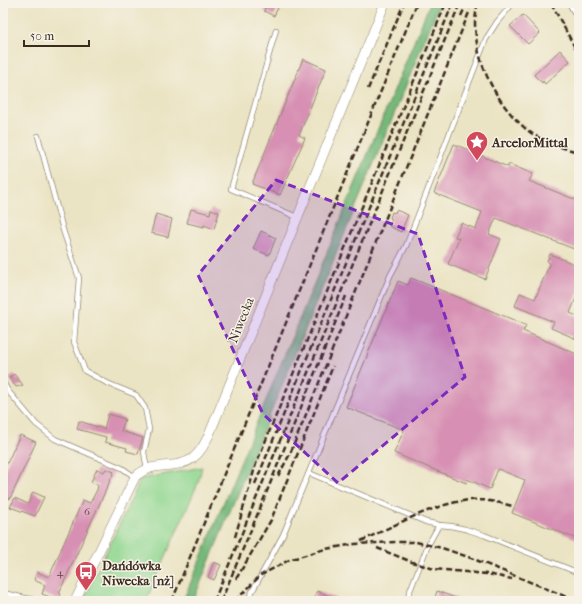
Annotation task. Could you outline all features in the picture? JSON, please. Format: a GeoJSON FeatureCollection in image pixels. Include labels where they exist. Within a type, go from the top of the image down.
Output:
{"type":"FeatureCollection","features":[{"type":"Feature","properties":{"kind":"street","name":"Niwecka"},"geometry":{"type":"LineString","coordinates":[[75,601],[135,478],[147,469],[157,466],[185,463],[194,458],[201,450],[212,428],[297,216],[385,3]]}},
{"type":"Feature","properties":{"kind":"lane"},"geometry":{"type":"LineString","coordinates":[[247,601],[283,535],[390,276],[406,246],[484,44],[497,22],[513,3]]}},
{"type":"Feature","properties":{"kind":"lane"},"geometry":{"type":"LineString","coordinates":[[569,3],[579,21]]}},
{"type":"Feature","properties":{"kind":"lane"},"geometry":{"type":"LineString","coordinates":[[276,30],[231,189],[297,216]]}},
{"type":"Feature","properties":{"kind":"lane"},"geometry":{"type":"LineString","coordinates":[[38,136],[63,230],[79,278],[74,342],[85,371],[136,396],[145,408],[149,429],[144,452],[147,469]]}},
{"type":"Feature","properties":{"kind":"lane"},"geometry":{"type":"LineString","coordinates":[[3,382],[8,391],[36,424],[55,439],[122,468],[135,478]]}},
{"type":"Feature","properties":{"kind":"lane"},"geometry":{"type":"LineString","coordinates":[[309,473],[426,522],[465,529],[484,535],[579,573]]}},
{"type":"Feature","properties":{"kind":"lane"},"geometry":{"type":"LineString","coordinates":[[406,601],[428,545],[438,525]]}},
{"type":"Feature","properties":{"kind":"lane"},"geometry":{"type":"LineString","coordinates":[[3,593],[38,601]]}},
{"type":"Feature","properties":{"kind":"highlighted area"},"geometry":{"type":"Polygon","coordinates":[[[276,180],[418,234],[465,377],[338,483],[263,414],[198,275],[276,180]]]}},
{"type":"Feature","properties":{"kind":"green space"},"geometry":{"type":"Polygon","coordinates":[[[430,3],[440,3],[193,601],[183,601],[430,3]]]}},
{"type":"Feature","properties":{"kind":"green space"},"geometry":{"type":"Polygon","coordinates":[[[202,467],[198,483],[146,601],[83,601],[141,479],[202,467]]]}},
{"type":"Feature","properties":{"kind":"building"},"geometry":{"type":"Polygon","coordinates":[[[267,3],[280,3],[274,16],[264,11],[267,3]]]}},
{"type":"Feature","properties":{"kind":"building"},"geometry":{"type":"Polygon","coordinates":[[[523,15],[540,33],[528,44],[510,26],[523,15]]]}},
{"type":"Feature","properties":{"kind":"building"},"geometry":{"type":"Polygon","coordinates":[[[560,50],[570,61],[545,84],[543,81],[542,83],[534,75],[560,50]]]}},
{"type":"Feature","properties":{"kind":"building"},"geometry":{"type":"Polygon","coordinates":[[[303,59],[326,69],[299,135],[305,138],[280,195],[252,184],[303,59]]]}},
{"type":"Feature","properties":{"kind":"building"},"geometry":{"type":"Polygon","coordinates":[[[454,144],[508,167],[509,164],[533,174],[529,181],[579,201],[579,251],[496,218],[489,234],[501,239],[485,279],[448,264],[459,238],[455,237],[461,223],[476,229],[482,212],[434,193],[454,144]]]}},
{"type":"Feature","properties":{"kind":"building"},"geometry":{"type":"Polygon","coordinates":[[[191,209],[210,214],[211,209],[219,212],[214,229],[204,225],[204,227],[187,223],[191,209]]]}},
{"type":"Feature","properties":{"kind":"building"},"geometry":{"type":"Polygon","coordinates":[[[396,210],[408,215],[401,232],[389,226],[392,219],[390,218],[392,212],[395,213],[396,210]]]}},
{"type":"Feature","properties":{"kind":"building"},"geometry":{"type":"Polygon","coordinates":[[[156,214],[172,219],[168,237],[151,233],[156,214]]]}},
{"type":"Feature","properties":{"kind":"building"},"geometry":{"type":"Polygon","coordinates":[[[261,231],[276,238],[269,255],[253,249],[261,231]]]}},
{"type":"Feature","properties":{"kind":"building"},"geometry":{"type":"Polygon","coordinates":[[[550,254],[579,266],[579,291],[570,313],[579,317],[579,340],[551,328],[554,322],[515,306],[520,293],[535,299],[550,263],[547,261],[550,254]]]}},
{"type":"Feature","properties":{"kind":"building"},"geometry":{"type":"Polygon","coordinates":[[[411,278],[526,325],[523,331],[579,355],[579,364],[575,372],[579,374],[579,535],[577,539],[512,513],[525,480],[498,469],[490,489],[467,479],[466,483],[394,453],[404,430],[346,407],[398,281],[408,285],[411,278]]]}},
{"type":"Feature","properties":{"kind":"building"},"geometry":{"type":"Polygon","coordinates":[[[14,374],[23,385],[16,387],[9,378],[14,374]]]}},
{"type":"Feature","properties":{"kind":"building"},"geometry":{"type":"Polygon","coordinates":[[[108,414],[125,419],[121,431],[143,438],[138,454],[126,451],[127,448],[105,442],[106,437],[77,429],[79,421],[104,429],[108,414]]]}},
{"type":"Feature","properties":{"kind":"building"},"geometry":{"type":"Polygon","coordinates":[[[20,435],[36,442],[10,499],[3,496],[3,472],[20,435]]]}},
{"type":"Feature","properties":{"kind":"building"},"geometry":{"type":"Polygon","coordinates":[[[97,469],[104,472],[106,469],[114,472],[59,593],[61,594],[58,600],[42,594],[45,585],[34,580],[37,572],[49,577],[83,500],[90,503],[97,490],[98,485],[91,482],[97,469]]]}},
{"type":"Feature","properties":{"kind":"building"},"geometry":{"type":"Polygon","coordinates":[[[33,492],[44,497],[35,516],[10,507],[15,498],[28,504],[33,492]]]}},
{"type":"Feature","properties":{"kind":"building"},"geometry":{"type":"Polygon","coordinates":[[[214,562],[221,565],[214,580],[208,577],[214,562]]]}},
{"type":"Feature","properties":{"kind":"building"},"geometry":{"type":"Polygon","coordinates":[[[317,591],[341,601],[324,601],[314,597],[317,591]]]}},
{"type":"Feature","properties":{"kind":"building"},"geometry":{"type":"Polygon","coordinates":[[[437,591],[461,600],[461,601],[434,601],[437,591]]]}},
{"type":"Feature","properties":{"kind":"railway"},"geometry":{"type":"LineString","coordinates":[[368,89],[404,3]]}},
{"type":"Feature","properties":{"kind":"railway"},"geometry":{"type":"LineString","coordinates":[[172,601],[417,3]]}},
{"type":"Feature","properties":{"kind":"railway"},"geometry":{"type":"LineString","coordinates":[[235,537],[256,464],[446,3]]}},
{"type":"Feature","properties":{"kind":"railway"},"geometry":{"type":"LineString","coordinates":[[255,484],[453,3]]}},
{"type":"Feature","properties":{"kind":"railway"},"geometry":{"type":"LineString","coordinates":[[214,601],[460,3]]}},
{"type":"Feature","properties":{"kind":"railway"},"geometry":{"type":"LineString","coordinates":[[461,16],[467,3]]}},
{"type":"Feature","properties":{"kind":"railway"},"geometry":{"type":"LineString","coordinates":[[477,3],[475,24],[479,54],[497,95],[515,119],[526,129],[551,144],[579,152]]}},
{"type":"Feature","properties":{"kind":"railway"},"geometry":{"type":"LineString","coordinates":[[551,3],[579,55]]}},
{"type":"Feature","properties":{"kind":"railway"},"geometry":{"type":"LineString","coordinates":[[278,476],[290,454],[470,10]]}},
{"type":"Feature","properties":{"kind":"railway"},"geometry":{"type":"LineString","coordinates":[[221,601],[346,296]]}},
{"type":"Feature","properties":{"kind":"railway"},"geometry":{"type":"LineString","coordinates":[[236,579],[271,520],[333,366]]}},
{"type":"Feature","properties":{"kind":"railway"},"geometry":{"type":"LineString","coordinates":[[361,541],[414,516],[457,502],[480,500],[512,506]]}},
{"type":"Feature","properties":{"kind":"railway"},"geometry":{"type":"LineString","coordinates":[[235,601],[261,575],[289,560],[325,549],[355,544],[396,542],[416,542],[442,548],[471,558],[577,601]]}},
{"type":"Feature","properties":{"kind":"railway"},"geometry":{"type":"LineString","coordinates":[[377,548],[434,569],[487,574],[512,579]]}},
{"type":"Feature","properties":{"kind":"place","name":"ArcelorMittal"},"geometry":{"type":"Point","coordinates":[477,162]}},
{"type":"Feature","properties":{"kind":"place","name":"Dańdówka Niwecka [nż]"},"geometry":{"type":"Point","coordinates":[86,592]}}]}
